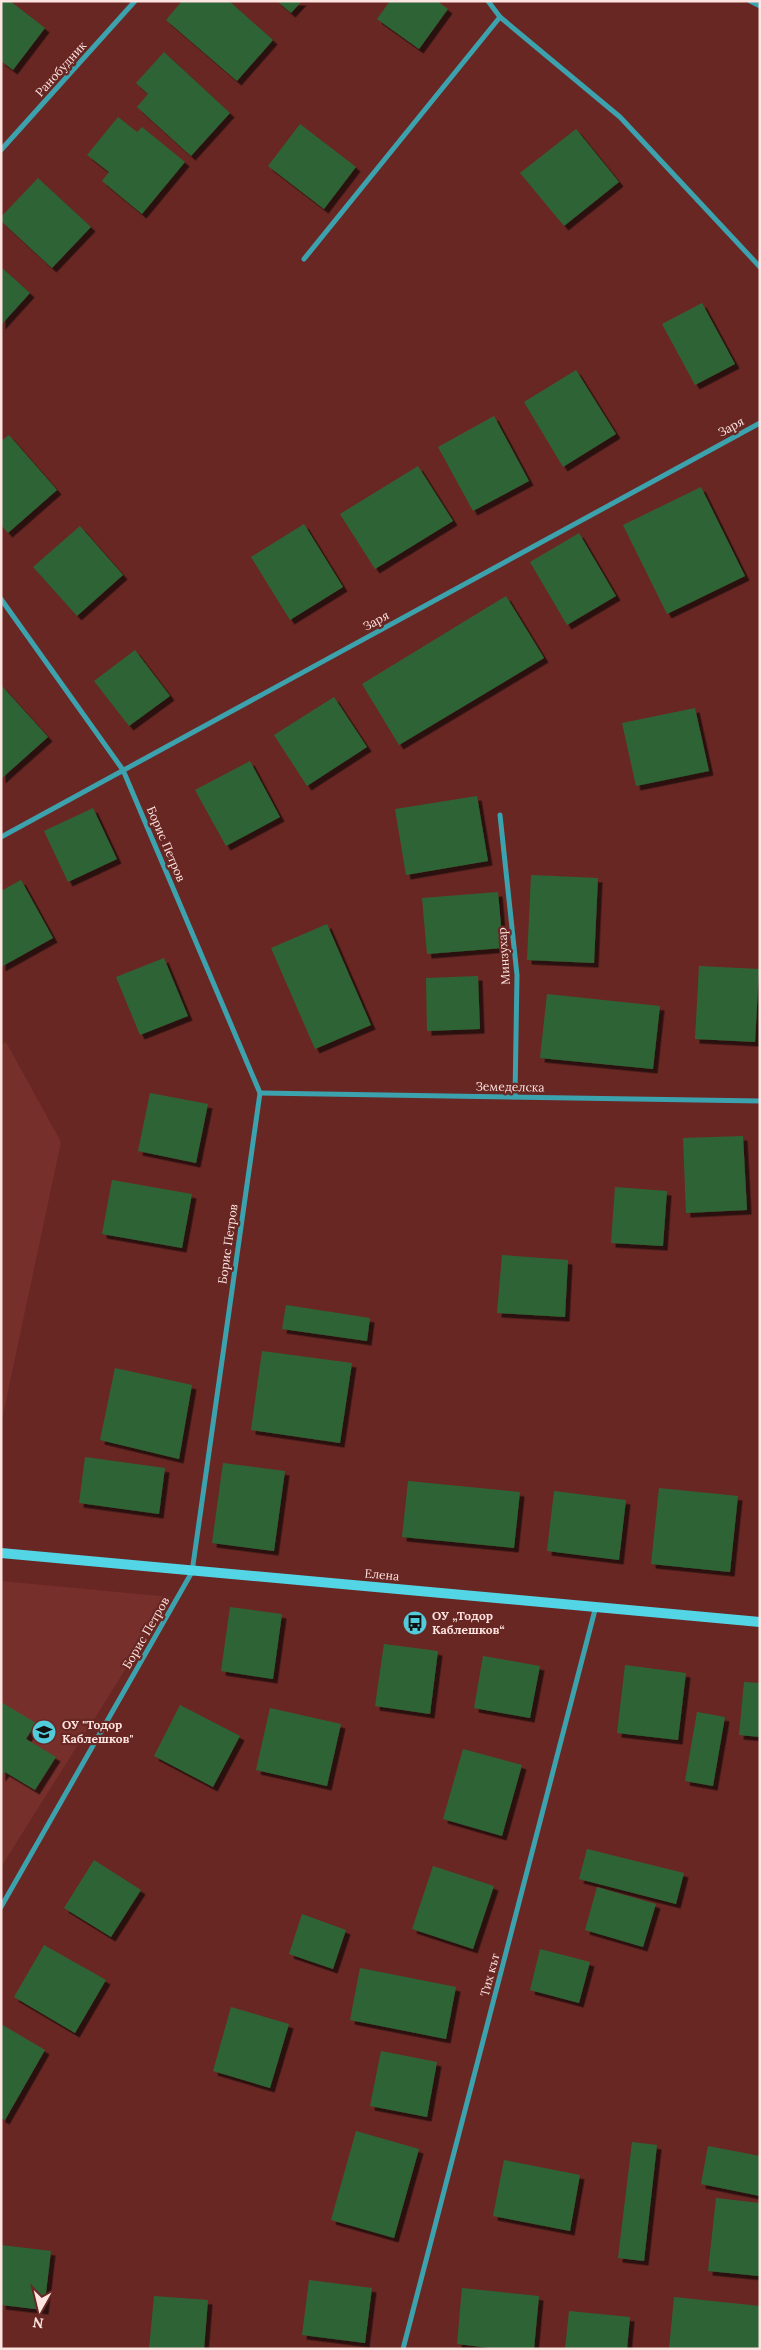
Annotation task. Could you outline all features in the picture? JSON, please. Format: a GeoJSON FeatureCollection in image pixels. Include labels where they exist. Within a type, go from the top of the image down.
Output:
{"type":"FeatureCollection","features":[{"type":"Feature","properties":{"kind":"street","name":"Ранобудник"},"geometry":{"type":"LineString","coordinates":[[1,150],[135,1]]}},
{"type":"Feature","properties":{"kind":"street"},"geometry":{"type":"LineString","coordinates":[[488,1],[500,17],[620,117],[760,267]]}},
{"type":"Feature","properties":{"kind":"street"},"geometry":{"type":"LineString","coordinates":[[750,1],[760,6]]}},
{"type":"Feature","properties":{"kind":"street"},"geometry":{"type":"LineString","coordinates":[[304,259],[500,17]]}},
{"type":"Feature","properties":{"kind":"street","name":"Заря"},"geometry":{"type":"LineString","coordinates":[[1,836],[760,423]]}},
{"type":"Feature","properties":{"kind":"street","name":"Борис Петров"},"geometry":{"type":"LineString","coordinates":[[1,599],[123,770],[260,1092],[192,1572],[1,1907]]}},
{"type":"Feature","properties":{"kind":"street","name":"Минзухар"},"geometry":{"type":"LineString","coordinates":[[500,815],[517,975],[515,1097]]}},
{"type":"Feature","properties":{"kind":"street","name":"Земеделска"},"geometry":{"type":"LineString","coordinates":[[260,1092],[760,1101]]}},
{"type":"Feature","properties":{"kind":"street","name":"Елена"},"geometry":{"type":"LineString","coordinates":[[1,1553],[192,1572],[596,1606],[760,1622]]}},
{"type":"Feature","properties":{"kind":"street","name":"Тих кът"},"geometry":{"type":"LineString","coordinates":[[403,2349],[596,1606]]}},
{"type":"Feature","properties":{"kind":"shaded area"},"geometry":{"type":"Polygon","coordinates":[[[6,1042],[61,1142],[1,1424],[1,1045],[6,1042]]]}},
{"type":"Feature","properties":{"kind":"shaded area","name":"ОУ \"Тодор Каблешков\""},"geometry":{"type":"Polygon","coordinates":[[[1,1581],[171,1597],[1,1867],[1,1581]]]}},
{"type":"Feature","properties":{"kind":"building"},"geometry":{"type":"Polygon","coordinates":[[[1,1],[10,1],[45,28],[13,70],[1,61],[1,1]]]}},
{"type":"Feature","properties":{"kind":"building"},"geometry":{"type":"Polygon","coordinates":[[[182,1],[229,1],[273,40],[237,81],[166,20],[182,1]]]}},
{"type":"Feature","properties":{"kind":"building"},"geometry":{"type":"Polygon","coordinates":[[[277,1],[302,1],[291,13],[277,1]]]}},
{"type":"Feature","properties":{"kind":"building"},"geometry":{"type":"Polygon","coordinates":[[[390,1],[437,1],[448,9],[419,49],[377,19],[390,1]]]}},
{"type":"Feature","properties":{"kind":"building"},"geometry":{"type":"Polygon","coordinates":[[[164,52],[230,113],[191,156],[137,107],[148,94],[136,83],[164,52]]]}},
{"type":"Feature","properties":{"kind":"building"},"geometry":{"type":"Polygon","coordinates":[[[118,117],[137,132],[142,127],[185,162],[142,214],[102,181],[109,172],[87,155],[118,117]]]}},
{"type":"Feature","properties":{"kind":"building"},"geometry":{"type":"Polygon","coordinates":[[[300,124],[356,167],[324,209],[268,166],[300,124]]]}},
{"type":"Feature","properties":{"kind":"building"},"geometry":{"type":"Polygon","coordinates":[[[576,129],[619,182],[564,226],[520,173],[576,129]]]}},
{"type":"Feature","properties":{"kind":"building"},"geometry":{"type":"Polygon","coordinates":[[[38,178],[91,227],[52,268],[1,221],[1,217],[38,178]]]}},
{"type":"Feature","properties":{"kind":"building"},"geometry":{"type":"Polygon","coordinates":[[[1,267],[30,293],[1,325],[1,267]]]}},
{"type":"Feature","properties":{"kind":"building"},"geometry":{"type":"Polygon","coordinates":[[[702,303],[735,364],[695,385],[662,324],[702,303]]]}},
{"type":"Feature","properties":{"kind":"building"},"geometry":{"type":"Polygon","coordinates":[[[576,370],[616,434],[563,467],[524,402],[576,370]]]}},
{"type":"Feature","properties":{"kind":"building"},"geometry":{"type":"Polygon","coordinates":[[[494,416],[529,481],[473,511],[438,447],[494,416]]]}},
{"type":"Feature","properties":{"kind":"building"},"geometry":{"type":"Polygon","coordinates":[[[9,435],[57,490],[8,533],[1,525],[1,441],[9,435]]]}},
{"type":"Feature","properties":{"kind":"building"},"geometry":{"type":"Polygon","coordinates":[[[418,466],[453,521],[375,569],[340,514],[418,466]]]}},
{"type":"Feature","properties":{"kind":"building"},"geometry":{"type":"Polygon","coordinates":[[[701,487],[745,576],[667,614],[623,525],[701,487]]]}},
{"type":"Feature","properties":{"kind":"building"},"geometry":{"type":"Polygon","coordinates":[[[304,524],[343,587],[290,620],[251,557],[304,524]]]}},
{"type":"Feature","properties":{"kind":"building"},"geometry":{"type":"Polygon","coordinates":[[[80,526],[123,575],[77,616],[33,567],[80,526]]]}},
{"type":"Feature","properties":{"kind":"building"},"geometry":{"type":"Polygon","coordinates":[[[579,533],[616,596],[567,625],[530,562],[579,533]]]}},
{"type":"Feature","properties":{"kind":"building"},"geometry":{"type":"Polygon","coordinates":[[[506,596],[544,658],[399,745],[362,684],[506,596]]]}},
{"type":"Feature","properties":{"kind":"building"},"geometry":{"type":"Polygon","coordinates":[[[135,650],[170,696],[129,726],[94,681],[135,650]]]}},
{"type":"Feature","properties":{"kind":"building"},"geometry":{"type":"Polygon","coordinates":[[[1,685],[48,737],[1,779],[1,685]]]}},
{"type":"Feature","properties":{"kind":"building"},"geometry":{"type":"Polygon","coordinates":[[[334,697],[367,747],[307,786],[274,735],[334,697]]]}},
{"type":"Feature","properties":{"kind":"building"},"geometry":{"type":"Polygon","coordinates":[[[695,708],[709,771],[636,786],[622,723],[695,708]]]}},
{"type":"Feature","properties":{"kind":"building"},"geometry":{"type":"Polygon","coordinates":[[[250,761],[280,817],[226,846],[195,790],[250,761]]]}},
{"type":"Feature","properties":{"kind":"building"},"geometry":{"type":"Polygon","coordinates":[[[477,796],[488,861],[406,875],[395,809],[477,796]]]}},
{"type":"Feature","properties":{"kind":"building"},"geometry":{"type":"Polygon","coordinates":[[[93,808],[117,859],[68,882],[44,831],[93,808]]]}},
{"type":"Feature","properties":{"kind":"building"},"geometry":{"type":"Polygon","coordinates":[[[531,875],[598,878],[594,963],[527,960],[531,875]]]}},
{"type":"Feature","properties":{"kind":"building"},"geometry":{"type":"Polygon","coordinates":[[[21,880],[53,938],[1,967],[1,891],[21,880]]]}},
{"type":"Feature","properties":{"kind":"building"},"geometry":{"type":"Polygon","coordinates":[[[498,892],[503,948],[427,954],[422,898],[498,892]]]}},
{"type":"Feature","properties":{"kind":"building"},"geometry":{"type":"Polygon","coordinates":[[[327,924],[371,1025],[315,1049],[271,948],[327,924]]]}},
{"type":"Feature","properties":{"kind":"building"},"geometry":{"type":"Polygon","coordinates":[[[164,958],[188,1016],[140,1035],[116,977],[164,958]]]}},
{"type":"Feature","properties":{"kind":"building"},"geometry":{"type":"Polygon","coordinates":[[[699,966],[759,969],[755,1042],[695,1039],[699,966]]]}},
{"type":"Feature","properties":{"kind":"building"},"geometry":{"type":"Polygon","coordinates":[[[478,976],[480,1029],[427,1031],[426,978],[478,976]]]}},
{"type":"Feature","properties":{"kind":"building"},"geometry":{"type":"Polygon","coordinates":[[[547,994],[660,1006],[653,1069],[540,1058],[547,994]]]}},
{"type":"Feature","properties":{"kind":"building"},"geometry":{"type":"Polygon","coordinates":[[[150,1093],[208,1104],[196,1163],[138,1151],[150,1093]]]}},
{"type":"Feature","properties":{"kind":"building"},"geometry":{"type":"Polygon","coordinates":[[[743,1136],[747,1210],[686,1213],[683,1138],[743,1136]]]}},
{"type":"Feature","properties":{"kind":"building"},"geometry":{"type":"Polygon","coordinates":[[[112,1180],[192,1194],[182,1248],[102,1234],[112,1180]]]}},
{"type":"Feature","properties":{"kind":"building"},"geometry":{"type":"Polygon","coordinates":[[[615,1187],[667,1191],[663,1246],[611,1243],[615,1187]]]}},
{"type":"Feature","properties":{"kind":"building"},"geometry":{"type":"Polygon","coordinates":[[[502,1255],[568,1260],[565,1317],[497,1313],[502,1255]]]}},
{"type":"Feature","properties":{"kind":"building"},"geometry":{"type":"Polygon","coordinates":[[[286,1305],[370,1318],[367,1341],[282,1329],[286,1305]]]}},
{"type":"Feature","properties":{"kind":"building"},"geometry":{"type":"Polygon","coordinates":[[[262,1351],[352,1363],[340,1443],[251,1430],[262,1351]]]}},
{"type":"Feature","properties":{"kind":"building"},"geometry":{"type":"Polygon","coordinates":[[[115,1368],[192,1385],[179,1459],[100,1440],[115,1368]]]}},
{"type":"Feature","properties":{"kind":"building"},"geometry":{"type":"Polygon","coordinates":[[[85,1457],[165,1468],[159,1514],[79,1503],[85,1457]]]}},
{"type":"Feature","properties":{"kind":"building"},"geometry":{"type":"Polygon","coordinates":[[[223,1463],[285,1471],[274,1551],[212,1543],[223,1463]]]}},
{"type":"Feature","properties":{"kind":"building"},"geometry":{"type":"Polygon","coordinates":[[[408,1481],[520,1492],[514,1548],[402,1537],[408,1481]]]}},
{"type":"Feature","properties":{"kind":"building"},"geometry":{"type":"Polygon","coordinates":[[[659,1488],[738,1496],[730,1572],[651,1564],[659,1488]]]}},
{"type":"Feature","properties":{"kind":"building"},"geometry":{"type":"Polygon","coordinates":[[[554,1491],[626,1500],[619,1560],[547,1551],[554,1491]]]}},
{"type":"Feature","properties":{"kind":"building"},"geometry":{"type":"Polygon","coordinates":[[[230,1607],[282,1614],[273,1679],[221,1671],[230,1607]]]}},
{"type":"Feature","properties":{"kind":"building"},"geometry":{"type":"Polygon","coordinates":[[[384,1644],[438,1651],[430,1714],[375,1706],[384,1644]]]}},
{"type":"Feature","properties":{"kind":"building"},"geometry":{"type":"Polygon","coordinates":[[[483,1656],[540,1666],[530,1718],[474,1708],[483,1656]]]}},
{"type":"Feature","properties":{"kind":"building"},"geometry":{"type":"Polygon","coordinates":[[[625,1665],[686,1673],[678,1740],[617,1733],[625,1665]]]}},
{"type":"Feature","properties":{"kind":"building"},"geometry":{"type":"Polygon","coordinates":[[[744,1682],[760,1683],[760,1737],[739,1735],[744,1682]]]}},
{"type":"Feature","properties":{"kind":"building"},"geometry":{"type":"Polygon","coordinates":[[[1,1702],[36,1723],[26,1739],[56,1757],[35,1790],[5,1772],[1,1777],[1,1702]]]}},
{"type":"Feature","properties":{"kind":"building"},"geometry":{"type":"Polygon","coordinates":[[[180,1705],[240,1736],[213,1787],[154,1756],[180,1705]]]}},
{"type":"Feature","properties":{"kind":"building"},"geometry":{"type":"Polygon","coordinates":[[[270,1708],[341,1724],[327,1786],[256,1770],[270,1708]]]}},
{"type":"Feature","properties":{"kind":"building"},"geometry":{"type":"Polygon","coordinates":[[[697,1712],[725,1717],[713,1786],[685,1781],[697,1712]]]}},
{"type":"Feature","properties":{"kind":"building"},"geometry":{"type":"Polygon","coordinates":[[[463,1749],[522,1765],[502,1836],[443,1819],[463,1749]]]}},
{"type":"Feature","properties":{"kind":"building"},"geometry":{"type":"Polygon","coordinates":[[[587,1849],[684,1873],[676,1904],[579,1879],[587,1849]]]}},
{"type":"Feature","properties":{"kind":"building"},"geometry":{"type":"Polygon","coordinates":[[[94,1860],[141,1890],[111,1937],[64,1908],[94,1860]]]}},
{"type":"Feature","properties":{"kind":"building"},"geometry":{"type":"Polygon","coordinates":[[[433,1866],[494,1886],[473,1949],[412,1929],[433,1866]]]}},
{"type":"Feature","properties":{"kind":"building"},"geometry":{"type":"Polygon","coordinates":[[[597,1887],[656,1904],[643,1947],[585,1930],[597,1887]]]}},
{"type":"Feature","properties":{"kind":"building"},"geometry":{"type":"Polygon","coordinates":[[[302,1914],[346,1930],[333,1969],[289,1954],[302,1914]]]}},
{"type":"Feature","properties":{"kind":"building"},"geometry":{"type":"Polygon","coordinates":[[[44,1945],[106,1980],[75,2033],[14,1997],[44,1945]]]}},
{"type":"Feature","properties":{"kind":"building"},"geometry":{"type":"Polygon","coordinates":[[[540,1949],[590,1962],[579,2003],[530,1990],[540,1949]]]}},
{"type":"Feature","properties":{"kind":"building"},"geometry":{"type":"Polygon","coordinates":[[[360,1968],[456,1987],[446,2039],[350,2020],[360,1968]]]}},
{"type":"Feature","properties":{"kind":"building"},"geometry":{"type":"Polygon","coordinates":[[[231,2007],[289,2024],[270,2088],[213,2071],[231,2007]]]}},
{"type":"Feature","properties":{"kind":"building"},"geometry":{"type":"Polygon","coordinates":[[[1,2024],[45,2050],[5,2120],[1,2118],[1,2024]]]}},
{"type":"Feature","properties":{"kind":"building"},"geometry":{"type":"Polygon","coordinates":[[[381,2051],[437,2062],[427,2117],[370,2106],[381,2051]]]}},
{"type":"Feature","properties":{"kind":"building"},"geometry":{"type":"Polygon","coordinates":[[[356,2131],[419,2149],[394,2238],[331,2220],[356,2131]]]}},
{"type":"Feature","properties":{"kind":"building"},"geometry":{"type":"Polygon","coordinates":[[[632,2142],[657,2145],[644,2261],[618,2258],[632,2142]]]}},
{"type":"Feature","properties":{"kind":"building"},"geometry":{"type":"Polygon","coordinates":[[[708,2146],[760,2156],[760,2196],[701,2184],[708,2146]]]}},
{"type":"Feature","properties":{"kind":"building"},"geometry":{"type":"Polygon","coordinates":[[[504,2160],[580,2175],[570,2231],[493,2216],[504,2160]]]}},
{"type":"Feature","properties":{"kind":"building"},"geometry":{"type":"Polygon","coordinates":[[[716,2198],[760,2203],[759,2276],[708,2271],[716,2198]]]}},
{"type":"Feature","properties":{"kind":"building"},"geometry":{"type":"Polygon","coordinates":[[[1,2245],[51,2251],[44,2310],[1,2305],[1,2245]]]}},
{"type":"Feature","properties":{"kind":"building"},"geometry":{"type":"Polygon","coordinates":[[[309,2280],[372,2288],[365,2343],[302,2335],[309,2280]]]}},
{"type":"Feature","properties":{"kind":"building"},"geometry":{"type":"Polygon","coordinates":[[[462,2288],[539,2296],[534,2349],[499,2349],[457,2344],[462,2288]]]}},
{"type":"Feature","properties":{"kind":"building"},"geometry":{"type":"Polygon","coordinates":[[[154,2296],[208,2300],[204,2349],[149,2349],[154,2296]]]}},
{"type":"Feature","properties":{"kind":"building"},"geometry":{"type":"Polygon","coordinates":[[[674,2297],[760,2306],[760,2349],[669,2349],[674,2297]]]}},
{"type":"Feature","properties":{"kind":"building"},"geometry":{"type":"Polygon","coordinates":[[[569,2311],[630,2317],[627,2349],[565,2349],[569,2311]]]}},
{"type":"Feature","properties":{"kind":"place","name":"ОУ „Тодор Каблешков“"},"geometry":{"type":"Point","coordinates":[415,1623]}},
{"type":"Feature","properties":{"kind":"place","name":"ОУ \"Тодор Каблешков\""},"geometry":{"type":"Point","coordinates":[44,1732]}}]}
